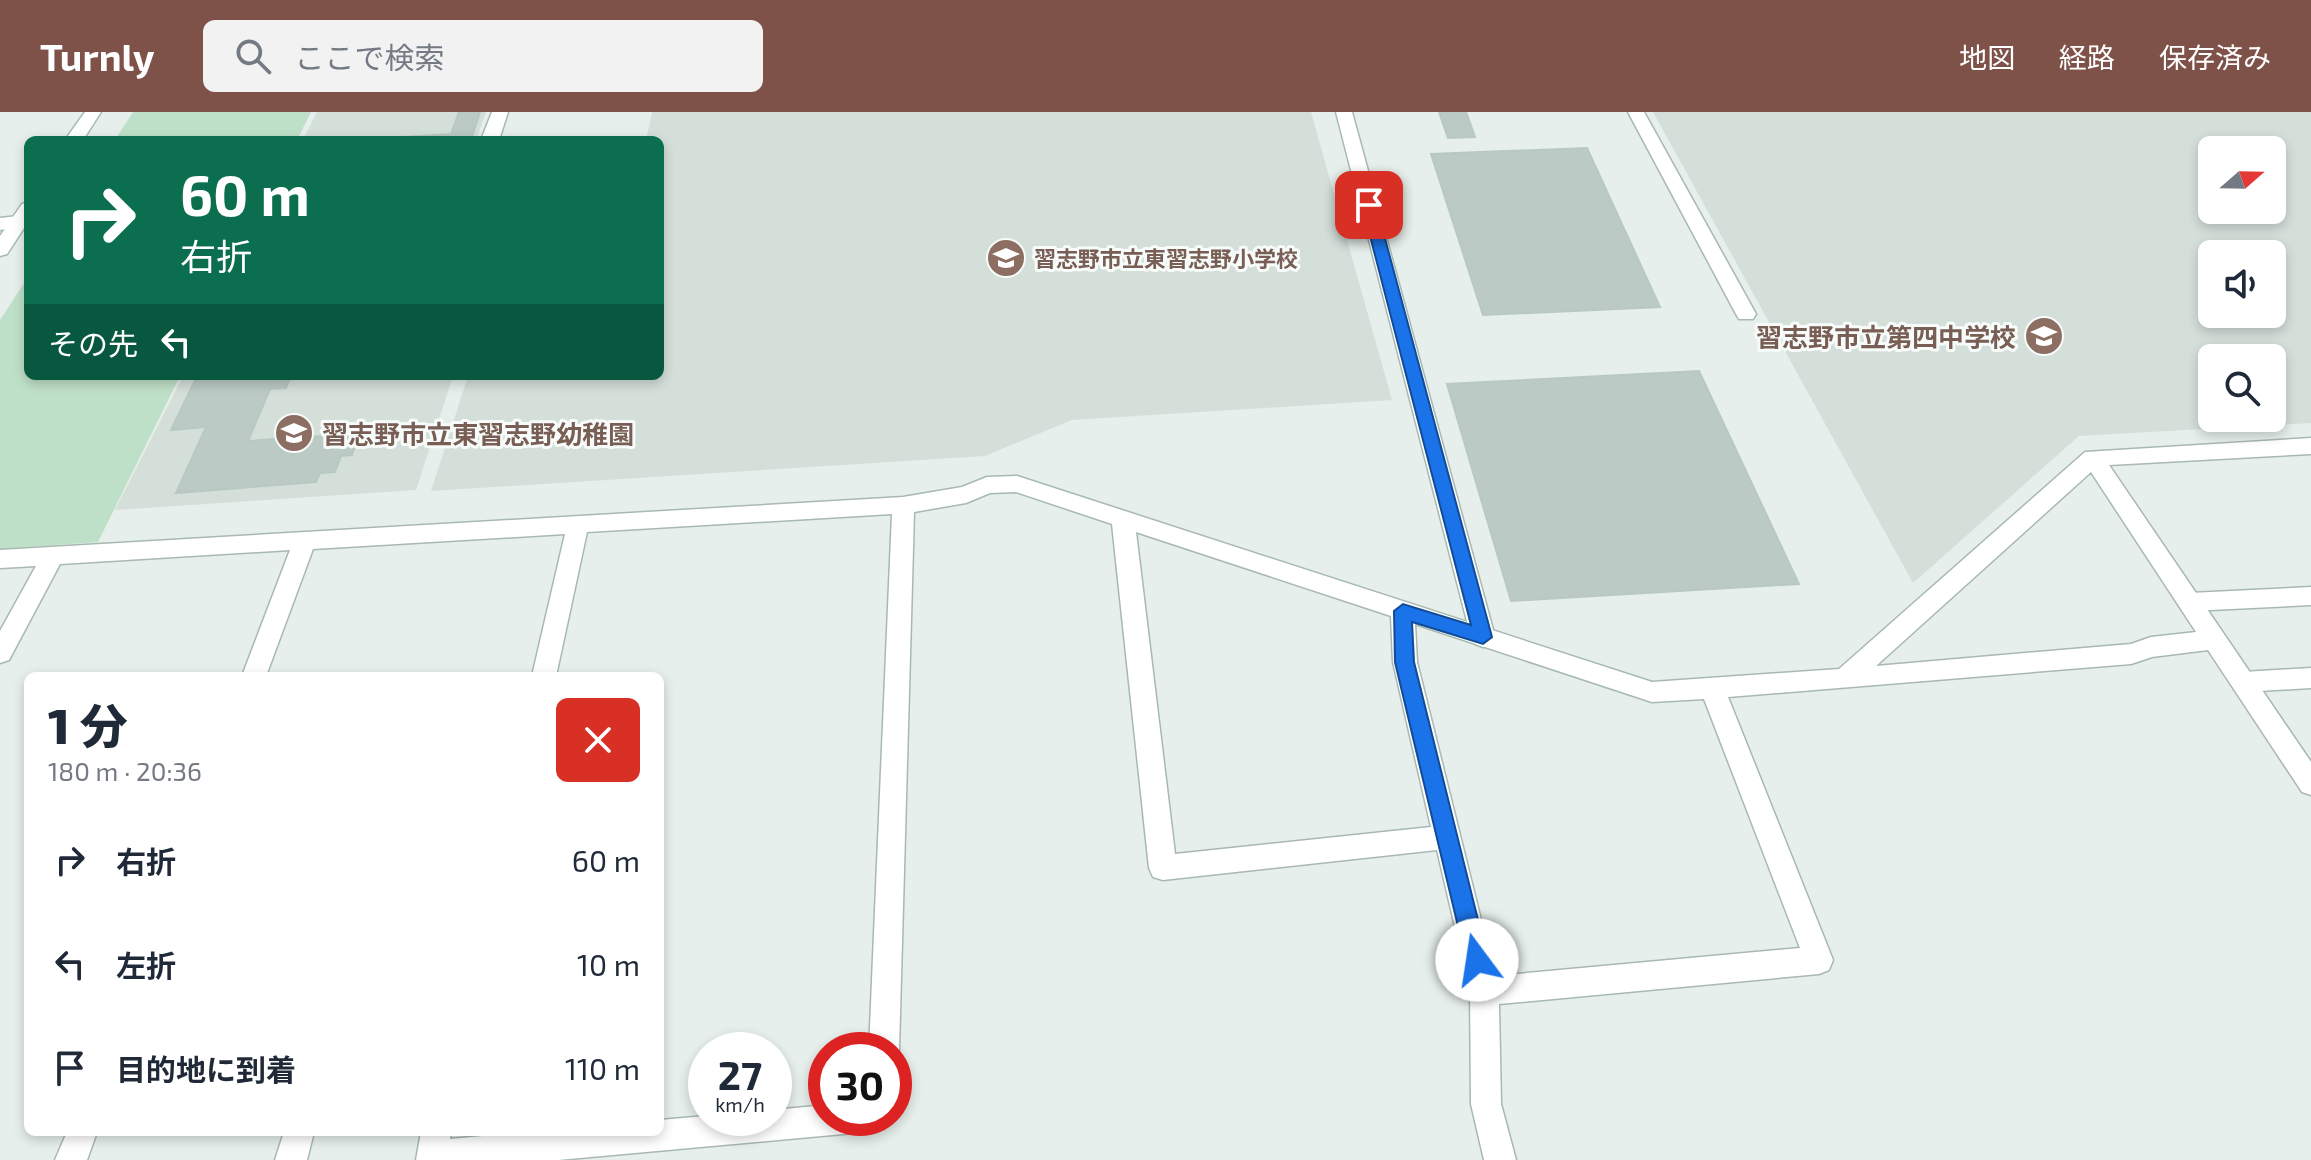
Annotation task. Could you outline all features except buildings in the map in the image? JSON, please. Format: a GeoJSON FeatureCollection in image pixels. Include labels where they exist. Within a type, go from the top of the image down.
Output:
{"type":"FeatureCollection","features":[{"type":"Feature","properties":{"kind":"street"},"geometry":{"type":"LineString","coordinates":[[77,136],[93,112]]}},
{"type":"Feature","properties":{"kind":"street"},"geometry":{"type":"LineString","coordinates":[[491,136],[500,112]]}},
{"type":"Feature","properties":{"kind":"street"},"geometry":{"type":"LineString","coordinates":[[1344,112],[1483,637]]}},
{"type":"Feature","properties":{"kind":"street"},"geometry":{"type":"LineString","coordinates":[[1636,112],[1746,314]]}},
{"type":"Feature","properties":{"kind":"street"},"geometry":{"type":"LineString","coordinates":[[0,250],[15,218]]}},
{"type":"Feature","properties":{"kind":"street"},"geometry":{"type":"LineString","coordinates":[[1845,679],[2093,458],[2311,446]]}},
{"type":"Feature","properties":{"kind":"street"},"geometry":{"type":"LineString","coordinates":[[2093,458],[2311,784]]}},
{"type":"Feature","properties":{"kind":"street"},"geometry":{"type":"LineString","coordinates":[[0,559],[903,505],[966,495],[987,485],[1017,484],[1652,692],[2131,654],[2151,647],[2215,639]]}},
{"type":"Feature","properties":{"kind":"street"},"geometry":{"type":"LineString","coordinates":[[885,1032],[903,505]]}},
{"type":"Feature","properties":{"kind":"street"},"geometry":{"type":"LineString","coordinates":[[1123,519],[1163,868],[1447,837]]}},
{"type":"Feature","properties":{"kind":"street"},"geometry":{"type":"LineString","coordinates":[[545,672],[578,524]]}},
{"type":"Feature","properties":{"kind":"street"},"geometry":{"type":"LineString","coordinates":[[256,672],[305,540]]}},
{"type":"Feature","properties":{"kind":"street"},"geometry":{"type":"LineString","coordinates":[[0,653],[53,556]]}},
{"type":"Feature","properties":{"kind":"street"},"geometry":{"type":"LineString","coordinates":[[2190,602],[2311,596]]}},
{"type":"Feature","properties":{"kind":"street"},"geometry":{"type":"LineString","coordinates":[[1403,611],[1405,662],[1484,991],[1486,1104],[1500,1160]]}},
{"type":"Feature","properties":{"kind":"street"},"geometry":{"type":"LineString","coordinates":[[2243,682],[2311,678]]}},
{"type":"Feature","properties":{"kind":"street"},"geometry":{"type":"LineString","coordinates":[[1484,991],[1819,960],[1712,688]]}},
{"type":"Feature","properties":{"kind":"street"},"geometry":{"type":"LineString","coordinates":[[664,1135],[808,1122]]}},
{"type":"Feature","properties":{"kind":"street"},"geometry":{"type":"LineString","coordinates":[[71,1160],[80,1136]]}},
{"type":"Feature","properties":{"kind":"street"},"geometry":{"type":"LineString","coordinates":[[291,1160],[298,1136]]}},
{"type":"Feature","properties":{"kind":"street"},"geometry":{"type":"LineString","coordinates":[[435,1136],[430,1156],[653,1136]]}},
{"type":"Feature","properties":{"kind":"shaded area"},"geometry":{"type":"Polygon","coordinates":[[[317,112],[486,112],[477,136],[305,136],[317,112]]]}},
{"type":"Feature","properties":{"kind":"shaded area","name":"習志野市立東習志野小学校"},"geometry":{"type":"Polygon","coordinates":[[[652,112],[1311,112],[1392,400],[1072,420],[985,456],[431,491],[467,380],[664,380],[664,136],[647,136],[652,112]]]}},
{"type":"Feature","properties":{"kind":"shaded area","name":"習志野市立第四中学校"},"geometry":{"type":"Polygon","coordinates":[[[1653,112],[2311,112],[2311,423],[2286,424],[2286,344],[2198,344],[2198,429],[2079,436],[1913,583],[1653,112]]]}},
{"type":"Feature","properties":{"kind":"shaded area","name":"習志野市立東習志野幼稚園"},"geometry":{"type":"Polygon","coordinates":[[[181,380],[452,380],[416,490],[115,510],[181,380]]]}},
{"type":"Feature","properties":{"kind":"green space"},"geometry":{"type":"Polygon","coordinates":[[[133,112],[311,112],[299,136],[118,136],[133,112]]]}},
{"type":"Feature","properties":{"kind":"green space"},"geometry":{"type":"Polygon","coordinates":[[[24,283],[24,380],[178,380],[98,542],[0,549],[0,320],[24,283]]]}},
{"type":"Feature","properties":{"kind":"place","name":"習志野市立東習志野小学校"},"geometry":{"type":"Point","coordinates":[1006,258]}},
{"type":"Feature","properties":{"kind":"place","name":"習志野市立第四中学校"},"geometry":{"type":"Point","coordinates":[2044,336]}},
{"type":"Feature","properties":{"kind":"place","name":"習志野市立東習志野幼稚園"},"geometry":{"type":"Point","coordinates":[294,433]}},
{"type":"Feature","properties":{"kind":"route"},"geometry":{"type":"LineString","coordinates":[[1369,205],[1483,637],[1403,611],[1405,662],[1477,960]]}}]}
